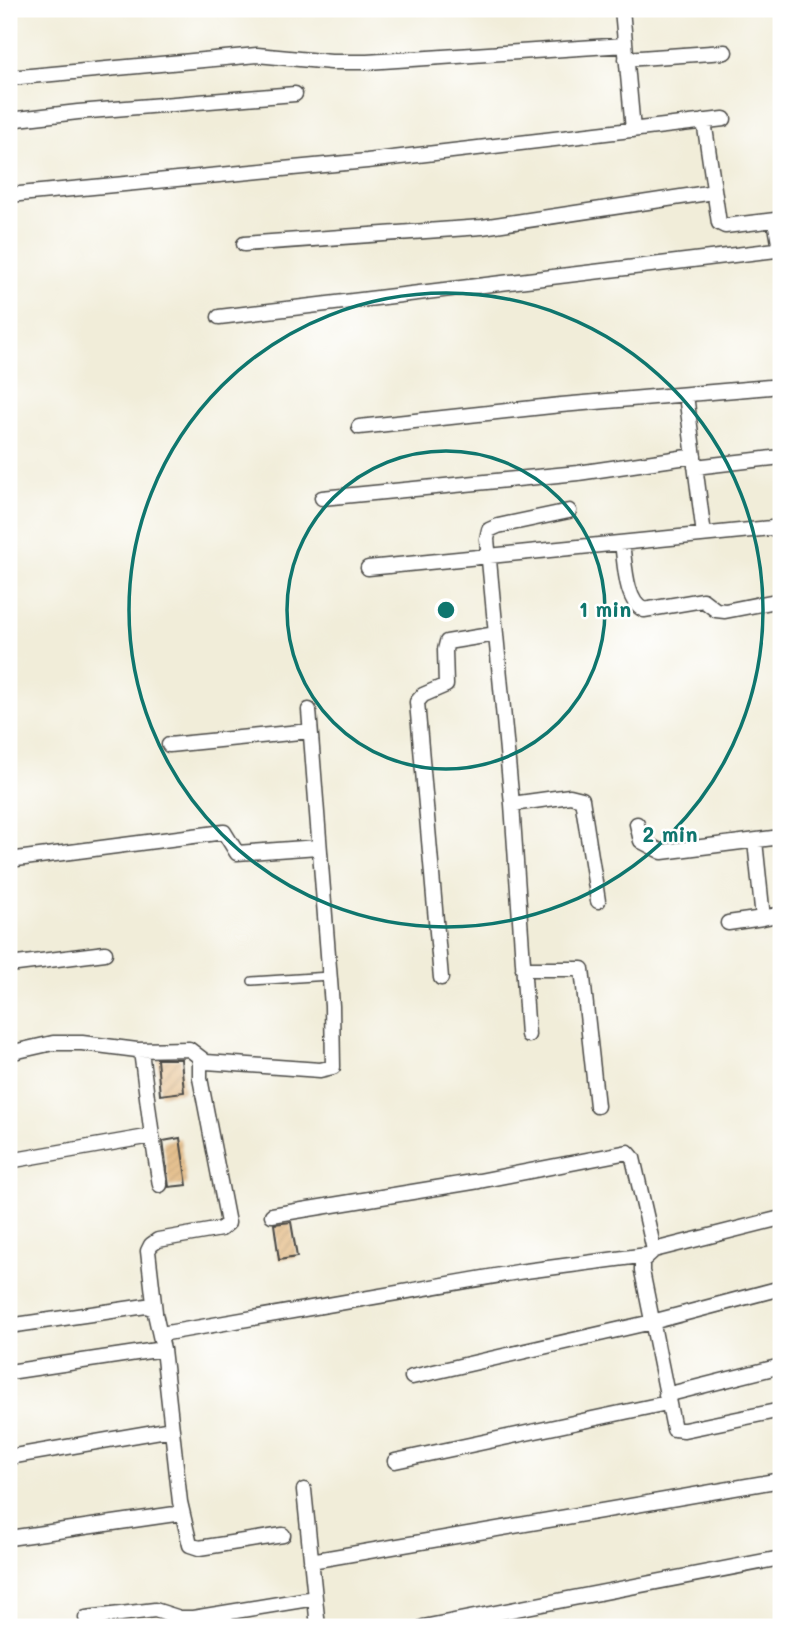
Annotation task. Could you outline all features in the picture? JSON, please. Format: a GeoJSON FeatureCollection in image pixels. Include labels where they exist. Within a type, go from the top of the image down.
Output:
{"type":"FeatureCollection","features":[{"type":"Feature","properties":{"kind":"street"},"geometry":{"type":"LineString","coordinates":[[622,9],[633,130]]}},
{"type":"Feature","properties":{"kind":"street"},"geometry":{"type":"LineString","coordinates":[[9,78],[257,55],[367,62],[625,52],[725,52]]}},
{"type":"Feature","properties":{"kind":"street"},"geometry":{"type":"LineString","coordinates":[[9,120],[78,111],[295,94]]}},
{"type":"Feature","properties":{"kind":"street"},"geometry":{"type":"LineString","coordinates":[[9,195],[368,161],[724,119]]}},
{"type":"Feature","properties":{"kind":"street"},"geometry":{"type":"LineString","coordinates":[[219,317],[777,248],[775,220],[720,225],[704,121]]}},
{"type":"Feature","properties":{"kind":"street"},"geometry":{"type":"LineString","coordinates":[[244,244],[482,227],[714,192]]}},
{"type":"Feature","properties":{"kind":"street"},"geometry":{"type":"LineString","coordinates":[[359,427],[770,387]]}},
{"type":"Feature","properties":{"kind":"street"},"geometry":{"type":"LineString","coordinates":[[686,394],[704,535]]}},
{"type":"Feature","properties":{"kind":"street"},"geometry":{"type":"LineString","coordinates":[[323,498],[695,461],[781,457]]}},
{"type":"Feature","properties":{"kind":"street"},"geometry":{"type":"LineString","coordinates":[[528,1035],[512,804],[488,534],[493,528],[569,511]]}},
{"type":"Feature","properties":{"kind":"street"},"geometry":{"type":"LineString","coordinates":[[368,569],[781,527]]}},
{"type":"Feature","properties":{"kind":"street"},"geometry":{"type":"LineString","coordinates":[[622,543],[631,595],[638,608],[644,610],[703,600],[716,610],[725,611],[781,600]]}},
{"type":"Feature","properties":{"kind":"street"},"geometry":{"type":"LineString","coordinates":[[441,978],[417,702],[423,695],[446,685],[444,650],[447,642],[496,634]]}},
{"type":"Feature","properties":{"kind":"street"},"geometry":{"type":"LineString","coordinates":[[9,1053],[65,1042],[141,1051],[189,1049],[206,1062],[331,1069],[335,1063],[309,710]]}},
{"type":"Feature","properties":{"kind":"street"},"geometry":{"type":"LineString","coordinates":[[169,745],[310,731]]}},
{"type":"Feature","properties":{"kind":"street"},"geometry":{"type":"LineString","coordinates":[[512,804],[570,796],[582,799],[598,901]]}},
{"type":"Feature","properties":{"kind":"street"},"geometry":{"type":"LineString","coordinates":[[637,824],[641,841],[662,852],[781,837]]}},
{"type":"Feature","properties":{"kind":"street"},"geometry":{"type":"LineString","coordinates":[[9,860],[223,832],[237,853],[318,847]]}},
{"type":"Feature","properties":{"kind":"street"},"geometry":{"type":"LineString","coordinates":[[755,841],[763,918]]}},
{"type":"Feature","properties":{"kind":"street"},"geometry":{"type":"LineString","coordinates":[[728,923],[781,914]]}},
{"type":"Feature","properties":{"kind":"street"},"geometry":{"type":"LineString","coordinates":[[9,965],[105,953]]}},
{"type":"Feature","properties":{"kind":"street"},"geometry":{"type":"LineString","coordinates":[[523,969],[582,969],[597,1106]]}},
{"type":"Feature","properties":{"kind":"street"},"geometry":{"type":"LineString","coordinates":[[141,1051],[160,1185]]}},
{"type":"Feature","properties":{"kind":"street"},"geometry":{"type":"LineString","coordinates":[[200,1059],[200,1079],[227,1225],[158,1240],[148,1251],[155,1311],[162,1342],[182,1513],[188,1539],[195,1548],[283,1535]]}},
{"type":"Feature","properties":{"kind":"street"},"geometry":{"type":"LineString","coordinates":[[9,1161],[152,1136]]}},
{"type":"Feature","properties":{"kind":"street"},"geometry":{"type":"LineString","coordinates":[[272,1215],[479,1181],[628,1152],[633,1158],[650,1252]]}},
{"type":"Feature","properties":{"kind":"street"},"geometry":{"type":"LineString","coordinates":[[9,1372],[518,1272],[650,1252],[781,1218]]}},
{"type":"Feature","properties":{"kind":"street"},"geometry":{"type":"LineString","coordinates":[[650,1252],[642,1261],[642,1271],[672,1424],[678,1431],[781,1410]]}},
{"type":"Feature","properties":{"kind":"street"},"geometry":{"type":"LineString","coordinates":[[412,1377],[652,1322],[781,1288]]}},
{"type":"Feature","properties":{"kind":"street"},"geometry":{"type":"LineString","coordinates":[[9,1326],[146,1306],[155,1311]]}},
{"type":"Feature","properties":{"kind":"street"},"geometry":{"type":"LineString","coordinates":[[395,1461],[666,1399],[781,1366]]}},
{"type":"Feature","properties":{"kind":"street"},"geometry":{"type":"LineString","coordinates":[[9,1457],[173,1429]]}},
{"type":"Feature","properties":{"kind":"street"},"geometry":{"type":"LineString","coordinates":[[311,1561],[781,1480]]}},
{"type":"Feature","properties":{"kind":"street"},"geometry":{"type":"LineString","coordinates":[[304,1490],[318,1627]]}},
{"type":"Feature","properties":{"kind":"street"},"geometry":{"type":"LineString","coordinates":[[9,1538],[182,1513]]}},
{"type":"Feature","properties":{"kind":"street"},"geometry":{"type":"LineString","coordinates":[[423,1627],[781,1558]]}},
{"type":"Feature","properties":{"kind":"street"},"geometry":{"type":"LineString","coordinates":[[86,1618],[155,1610],[186,1619],[315,1598]]}},
{"type":"Feature","properties":{"kind":"lane"},"geometry":{"type":"LineString","coordinates":[[252,981],[329,975]]}},
{"type":"Feature","properties":{"kind":"building"},"geometry":{"type":"Polygon","coordinates":[[[157,1059],[181,1059],[184,1092],[160,1095],[157,1059]]]}},
{"type":"Feature","properties":{"kind":"building"},"geometry":{"type":"Polygon","coordinates":[[[180,1138],[187,1185],[169,1187],[163,1141],[180,1138]]]}},
{"type":"Feature","properties":{"kind":"building"},"geometry":{"type":"Polygon","coordinates":[[[291,1222],[297,1257],[279,1260],[274,1224],[291,1222]]]}}]}
